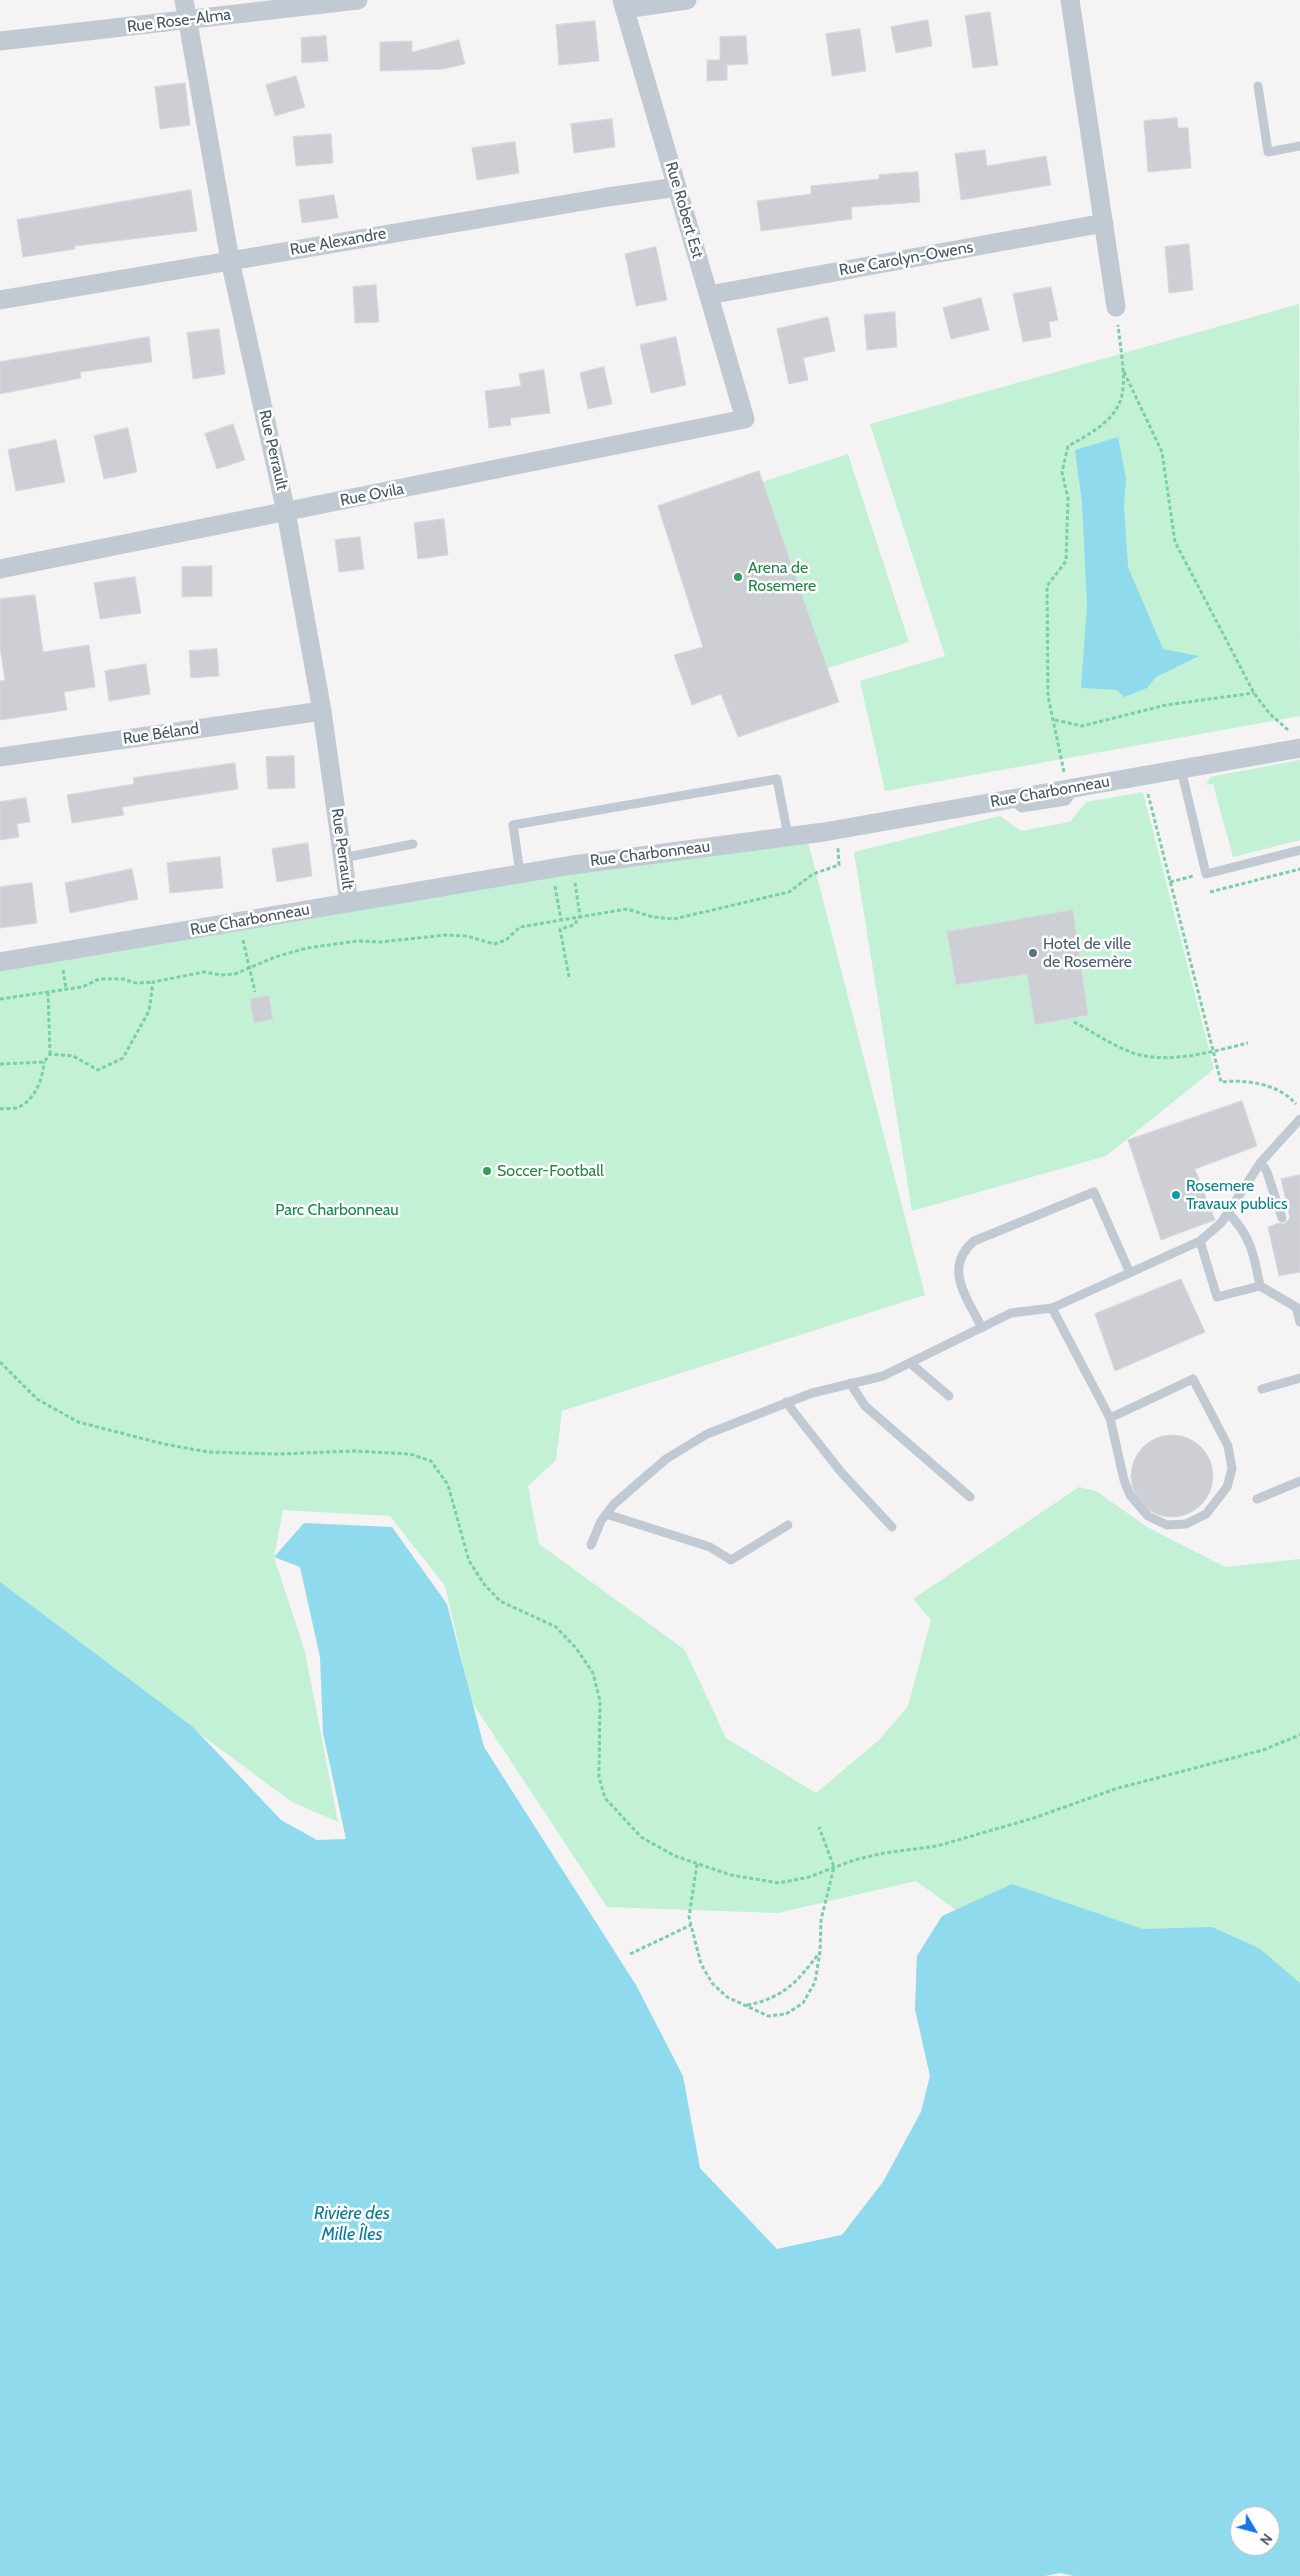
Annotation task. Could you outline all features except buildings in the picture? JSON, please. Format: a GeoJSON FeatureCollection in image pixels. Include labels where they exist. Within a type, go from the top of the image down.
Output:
{"type":"FeatureCollection","features":[{"type":"Feature","properties":{"kind":"street","name":"Rue Perrault"},"geometry":{"type":"LineString","coordinates":[[184,0],[230,260],[286,512],[322,711],[350,903]]}},
{"type":"Feature","properties":{"kind":"street","name":"Rue Rose-Alma"},"geometry":{"type":"LineString","coordinates":[[0,41],[358,0]]}},
{"type":"Feature","properties":{"kind":"street"},"geometry":{"type":"LineString","coordinates":[[624,4],[687,0]]}},
{"type":"Feature","properties":{"kind":"street"},"geometry":{"type":"LineString","coordinates":[[1070,0],[1116,307]]}},
{"type":"Feature","properties":{"kind":"street","name":"Rue Robert Est"},"geometry":{"type":"LineString","coordinates":[[624,4],[745,419]]}},
{"type":"Feature","properties":{"kind":"street","name":"Rue Alexandre"},"geometry":{"type":"LineString","coordinates":[[0,300],[230,260],[677,187]]}},
{"type":"Feature","properties":{"kind":"street","name":"Rue Carolyn-Owens"},"geometry":{"type":"LineString","coordinates":[[709,295],[1104,223]]}},
{"type":"Feature","properties":{"kind":"street","name":"Rue Ovila"},"geometry":{"type":"LineString","coordinates":[[0,569],[745,419]]}},
{"type":"Feature","properties":{"kind":"street","name":"Rue Béland"},"geometry":{"type":"LineString","coordinates":[[0,757],[322,711]]}},
{"type":"Feature","properties":{"kind":"street","name":"Rue Charbonneau"},"geometry":{"type":"LineString","coordinates":[[0,962],[551,868],[788,836],[1011,799],[1180,769],[1297,742]]}},
{"type":"Feature","properties":{"kind":"lane"},"geometry":{"type":"LineString","coordinates":[[1258,86],[1268,152],[1300,146]]}},
{"type":"Feature","properties":{"kind":"lane"},"geometry":{"type":"LineString","coordinates":[[1180,769],[1206,874],[1300,850]]}},
{"type":"Feature","properties":{"kind":"lane"},"geometry":{"type":"LineString","coordinates":[[520,873],[513,825],[777,779],[788,836]]}},
{"type":"Feature","properties":{"kind":"lane"},"geometry":{"type":"LineString","coordinates":[[343,858],[412,844]]}},
{"type":"Feature","properties":{"kind":"lane"},"geometry":{"type":"LineString","coordinates":[[591,1545],[606,1514],[624,1494],[680,1449],[731,1423],[786,1402],[883,1376],[1011,1313],[1052,1308],[1200,1241],[1216,1229],[1261,1162],[1300,1120]]}},
{"type":"Feature","properties":{"kind":"lane"},"geometry":{"type":"LineString","coordinates":[[1261,1162],[1267,1172],[1282,1218]]}},
{"type":"Feature","properties":{"kind":"lane"},"geometry":{"type":"LineString","coordinates":[[982,1328],[958,1275],[964,1251],[974,1241],[1094,1192],[1130,1273]]}},
{"type":"Feature","properties":{"kind":"lane"},"geometry":{"type":"LineString","coordinates":[[1228,1213],[1241,1226],[1250,1242],[1260,1286]]}},
{"type":"Feature","properties":{"kind":"lane"},"geometry":{"type":"LineString","coordinates":[[1200,1241],[1218,1297],[1260,1286],[1296,1307],[1300,1322]]}},
{"type":"Feature","properties":{"kind":"lane"},"geometry":{"type":"LineString","coordinates":[[1052,1308],[1110,1418],[1124,1480],[1130,1494],[1139,1507],[1158,1521],[1176,1526],[1197,1520],[1206,1514],[1227,1487],[1232,1469],[1228,1446],[1193,1379],[1110,1418]]}},
{"type":"Feature","properties":{"kind":"lane"},"geometry":{"type":"LineString","coordinates":[[910,1363],[949,1396]]}},
{"type":"Feature","properties":{"kind":"lane"},"geometry":{"type":"LineString","coordinates":[[1262,1389],[1300,1378]]}},
{"type":"Feature","properties":{"kind":"lane"},"geometry":{"type":"LineString","coordinates":[[850,1384],[865,1406],[970,1497]]}},
{"type":"Feature","properties":{"kind":"lane"},"geometry":{"type":"LineString","coordinates":[[786,1402],[841,1472],[892,1527]]}},
{"type":"Feature","properties":{"kind":"lane"},"geometry":{"type":"LineString","coordinates":[[1257,1499],[1300,1481]]}},
{"type":"Feature","properties":{"kind":"lane"},"geometry":{"type":"LineString","coordinates":[[606,1514],[710,1547],[731,1560],[788,1525]]}},
{"type":"Feature","properties":{"kind":"path"},"geometry":{"type":"LineString","coordinates":[[1072,788],[1048,696],[1047,586],[1066,561],[1068,500],[1062,472],[1068,446],[1096,431],[1114,416],[1123,396],[1124,371],[1116,307]]}},
{"type":"Feature","properties":{"kind":"path"},"geometry":{"type":"LineString","coordinates":[[1124,371],[1162,452],[1175,542],[1254,693],[1269,713],[1297,742]]}},
{"type":"Feature","properties":{"kind":"path"},"geometry":{"type":"LineString","coordinates":[[1055,720],[1082,726],[1166,706],[1254,693]]}},
{"type":"Feature","properties":{"kind":"path"},"geometry":{"type":"LineString","coordinates":[[1147,788],[1221,1082],[1260,1084],[1286,1094],[1296,1104]]}},
{"type":"Feature","properties":{"kind":"path"},"geometry":{"type":"LineString","coordinates":[[0,999],[82,988],[99,980],[123,979],[136,983],[153,982],[204,972],[221,976],[249,970],[274,957],[307,948],[357,941],[380,942],[446,935],[466,936],[494,944],[506,940],[520,926],[627,909],[653,917],[674,919],[789,892],[813,874],[838,865],[840,861],[838,843]]}},
{"type":"Feature","properties":{"kind":"path"},"geometry":{"type":"LineString","coordinates":[[569,977],[560,929],[574,925],[580,916],[572,865]]}},
{"type":"Feature","properties":{"kind":"path"},"geometry":{"type":"LineString","coordinates":[[551,868],[561,920]]}},
{"type":"Feature","properties":{"kind":"path"},"geometry":{"type":"LineString","coordinates":[[1210,892],[1300,869]]}},
{"type":"Feature","properties":{"kind":"path"},"geometry":{"type":"LineString","coordinates":[[1170,882],[1206,874]]}},
{"type":"Feature","properties":{"kind":"path"},"geometry":{"type":"LineString","coordinates":[[240,921],[255,992]]}},
{"type":"Feature","properties":{"kind":"path"},"geometry":{"type":"LineString","coordinates":[[50,1054],[73,1056],[98,1070],[123,1058],[149,1011],[153,982]]}},
{"type":"Feature","properties":{"kind":"path"},"geometry":{"type":"LineString","coordinates":[[0,1109],[18,1108],[31,1096],[42,1079],[44,1062],[50,1054],[48,992]]}},
{"type":"Feature","properties":{"kind":"path"},"geometry":{"type":"LineString","coordinates":[[1074,1022],[1139,1054],[1174,1056],[1214,1051],[1248,1043]]}},
{"type":"Feature","properties":{"kind":"path"},"geometry":{"type":"LineString","coordinates":[[0,1064],[44,1062]]}},
{"type":"Feature","properties":{"kind":"path"},"geometry":{"type":"LineString","coordinates":[[0,1362],[37,1399],[64,1415],[78,1422],[146,1440],[208,1452],[278,1454],[354,1451],[410,1454],[431,1461],[448,1485],[469,1561],[484,1584],[500,1601],[556,1627],[576,1648],[593,1672],[600,1701],[599,1777],[605,1798],[641,1837],[674,1856],[731,1875],[779,1883],[809,1877],[834,1867],[884,1853],[937,1846],[968,1838],[1115,1789],[1263,1750],[1300,1735]]}},
{"type":"Feature","properties":{"kind":"path"},"geometry":{"type":"LineString","coordinates":[[697,1864],[691,1893],[689,1917],[701,1964],[712,1984],[726,1997],[768,2016],[786,2014],[803,2002],[815,1982],[820,1952],[821,1920],[834,1867],[819,1827]]}},
{"type":"Feature","properties":{"kind":"path"},"geometry":{"type":"LineString","coordinates":[[630,1954],[691,1925]]}},
{"type":"Feature","properties":{"kind":"path"},"geometry":{"type":"LineString","coordinates":[[747,2005],[770,2000],[786,1992],[820,1952]]}},
{"type":"Feature","properties":{"kind":"green space"},"geometry":{"type":"Polygon","coordinates":[[[1299,304],[1300,716],[885,791],[860,681],[945,656],[870,424],[1299,304]]]}},
{"type":"Feature","properties":{"kind":"green space"},"geometry":{"type":"Polygon","coordinates":[[[848,454],[909,642],[810,674],[750,486],[848,454]]]}},
{"type":"Feature","properties":{"kind":"green space"},"geometry":{"type":"Polygon","coordinates":[[[1300,760],[1300,840],[1233,857],[1213,784],[1206,785],[1210,777],[1300,760]]]}},
{"type":"Feature","properties":{"kind":"green space"},"geometry":{"type":"Polygon","coordinates":[[[1143,792],[1214,1069],[1106,1156],[912,1211],[854,852],[1000,816],[1021,831],[1070,822],[1086,802],[1143,792]],[[1073,910],[957,985],[1027,974],[1035,1025],[1088,1015],[1073,910]]]}},
{"type":"Feature","properties":{"kind":"green space","name":"Parc Charbonneau"},"geometry":{"type":"Polygon","coordinates":[[[806,834],[925,1295],[562,1411],[556,1460],[528,1486],[539,1544],[685,1650],[726,1738],[816,1793],[879,1740],[908,1706],[931,1620],[913,1599],[1079,1487],[1096,1491],[1147,1527],[1225,1567],[1300,1559],[1300,2544],[1280,2525],[1280,2506],[1252,2506],[777,2249],[842,2235],[883,2182],[921,2112],[930,2076],[915,2009],[917,1956],[956,1910],[916,1881],[778,1913],[607,1907],[472,1702],[445,1586],[390,1516],[283,1510],[274,1557],[305,1652],[338,1822],[292,1802],[47,1621],[0,1597],[0,962],[806,834]]]}},
{"type":"Feature","properties":{"kind":"water"},"geometry":{"type":"Polygon","coordinates":[[[1118,437],[1126,478],[1124,506],[1128,567],[1163,649],[1199,656],[1156,677],[1147,688],[1124,697],[1117,690],[1081,688],[1087,605],[1082,503],[1075,450],[1118,437]]]}},
{"type":"Feature","properties":{"kind":"water","name":"Rivière des Mille Îles"},"geometry":{"type":"Polygon","coordinates":[[[304,1523],[392,1527],[447,1604],[484,1747],[636,1985],[683,2076],[700,2168],[777,2249],[842,2235],[883,2182],[921,2112],[930,2076],[915,2009],[917,1956],[942,1916],[1012,1884],[1143,1929],[1212,1927],[1259,1948],[1300,1983],[1300,2576],[1073,2576],[1061,2573],[1045,2576],[0,2576],[0,1582],[193,1727],[281,1820],[317,1840],[346,1839],[323,1733],[320,1657],[300,1567],[274,1557],[304,1523]]]}},
{"type":"Feature","properties":{"kind":"place","name":"Arena de Rosemere"},"geometry":{"type":"Point","coordinates":[738,577]}},
{"type":"Feature","properties":{"kind":"place","name":"Hotel de ville de Rosemère"},"geometry":{"type":"Point","coordinates":[1033,953]}},
{"type":"Feature","properties":{"kind":"place","name":"Soccer-Football"},"geometry":{"type":"Point","coordinates":[487,1171]}},
{"type":"Feature","properties":{"kind":"place","name":"Rosemere Travaux publics"},"geometry":{"type":"Point","coordinates":[1176,1195]}}]}
